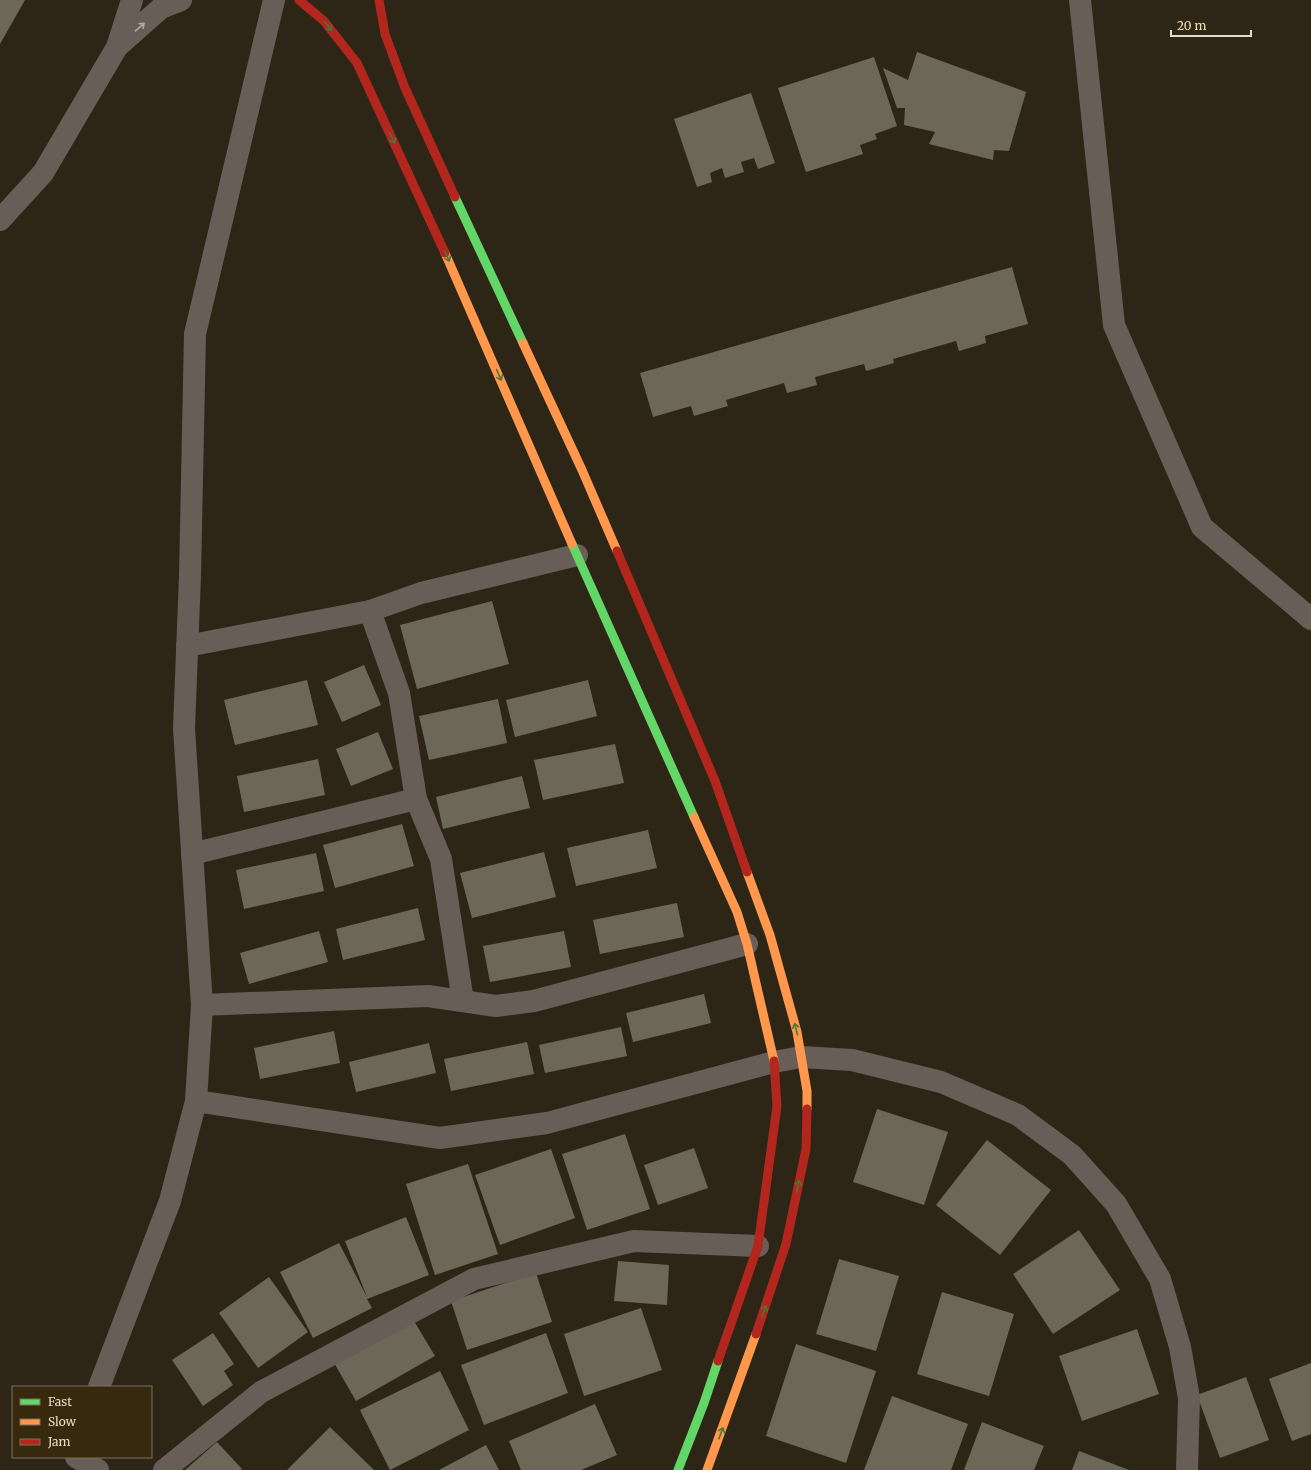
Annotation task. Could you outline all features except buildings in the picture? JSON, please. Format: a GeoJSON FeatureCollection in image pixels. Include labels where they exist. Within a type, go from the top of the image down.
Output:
{"type":"FeatureCollection","features":[{"type":"Feature","properties":{"kind":"street"},"geometry":{"type":"LineString","coordinates":[[0,220],[43,173],[117,47],[132,0]]}},
{"type":"Feature","properties":{"kind":"street"},"geometry":{"type":"LineString","coordinates":[[117,47],[161,8],[181,0]]}},
{"type":"Feature","properties":{"kind":"street"},"geometry":{"type":"LineString","coordinates":[[99,1386],[170,1201],[196,1100],[202,1005],[184,728],[190,560],[195,334],[274,0]]}},
{"type":"Feature","properties":{"kind":"street"},"geometry":{"type":"LineString","coordinates":[[299,0],[324,21],[357,63],[434,227],[577,555],[737,912],[747,944],[774,1062],[776,1106],[758,1246],[704,1403],[678,1470]]}},
{"type":"Feature","properties":{"kind":"street"},"geometry":{"type":"LineString","coordinates":[[379,0],[385,34],[405,88],[582,470],[715,781],[770,935],[797,1032],[807,1091],[806,1149],[786,1244],[746,1364],[707,1470]]}},
{"type":"Feature","properties":{"kind":"street"},"geometry":{"type":"LineString","coordinates":[[1080,0],[1114,325],[1202,527],[1311,618]]}},
{"type":"Feature","properties":{"kind":"street"},"geometry":{"type":"LineString","coordinates":[[187,646],[370,611],[421,593],[577,555]]}},
{"type":"Feature","properties":{"kind":"street"},"geometry":{"type":"LineString","coordinates":[[370,611],[399,693],[416,799],[441,859],[463,1000]]}},
{"type":"Feature","properties":{"kind":"street"},"geometry":{"type":"LineString","coordinates":[[192,854],[416,799]]}},
{"type":"Feature","properties":{"kind":"street"},"geometry":{"type":"LineString","coordinates":[[202,1005],[428,996],[496,1006],[534,1001],[747,944]]}},
{"type":"Feature","properties":{"kind":"street"},"geometry":{"type":"LineString","coordinates":[[196,1100],[440,1138],[548,1123],[774,1062],[801,1057],[852,1060],[941,1082],[1018,1116],[1072,1155],[1116,1204],[1160,1279],[1180,1347],[1189,1398],[1187,1470]]}},
{"type":"Feature","properties":{"kind":"street"},"geometry":{"type":"LineString","coordinates":[[164,1470],[261,1392],[474,1279],[634,1241],[758,1246]]}},
{"type":"Feature","properties":{"kind":"street"},"geometry":{"type":"LineString","coordinates":[[67,1470],[72,1458]]}},
{"type":"Feature","properties":{"kind":"street"},"geometry":{"type":"LineString","coordinates":[[78,1458],[98,1470]]}},
{"type":"Feature","properties":{"kind":"traffic: fast"},"geometry":{"type":"LineString","coordinates":[[455,197],[523,343]]}},
{"type":"Feature","properties":{"kind":"traffic: fast"},"geometry":{"type":"LineString","coordinates":[[572,544],[694,817]]}},
{"type":"Feature","properties":{"kind":"traffic: fast"},"geometry":{"type":"LineString","coordinates":[[678,1470],[704,1403],[718,1361]]}},
{"type":"Feature","properties":{"kind":"traffic: slow"},"geometry":{"type":"LineString","coordinates":[[445,253],[572,544]]}},
{"type":"Feature","properties":{"kind":"traffic: slow"},"geometry":{"type":"LineString","coordinates":[[523,343],[582,470],[617,551]]}},
{"type":"Feature","properties":{"kind":"traffic: slow"},"geometry":{"type":"LineString","coordinates":[[694,817],[737,912],[747,944],[774,1061]]}},
{"type":"Feature","properties":{"kind":"traffic: slow"},"geometry":{"type":"LineString","coordinates":[[747,872],[770,935],[797,1032],[807,1091],[807,1109]]}},
{"type":"Feature","properties":{"kind":"traffic: slow"},"geometry":{"type":"LineString","coordinates":[[707,1470],[756,1334]]}},
{"type":"Feature","properties":{"kind":"traffic: jam"},"geometry":{"type":"LineString","coordinates":[[299,0],[324,21],[357,63],[445,253]]}},
{"type":"Feature","properties":{"kind":"traffic: jam"},"geometry":{"type":"LineString","coordinates":[[379,0],[385,34],[405,88],[455,197]]}},
{"type":"Feature","properties":{"kind":"traffic: jam"},"geometry":{"type":"LineString","coordinates":[[617,551],[715,781],[747,872]]}},
{"type":"Feature","properties":{"kind":"traffic: jam"},"geometry":{"type":"LineString","coordinates":[[718,1361],[758,1246],[777,1106],[774,1061]]}},
{"type":"Feature","properties":{"kind":"traffic: jam"},"geometry":{"type":"LineString","coordinates":[[756,1334],[786,1244],[806,1149],[807,1109]]}}]}
